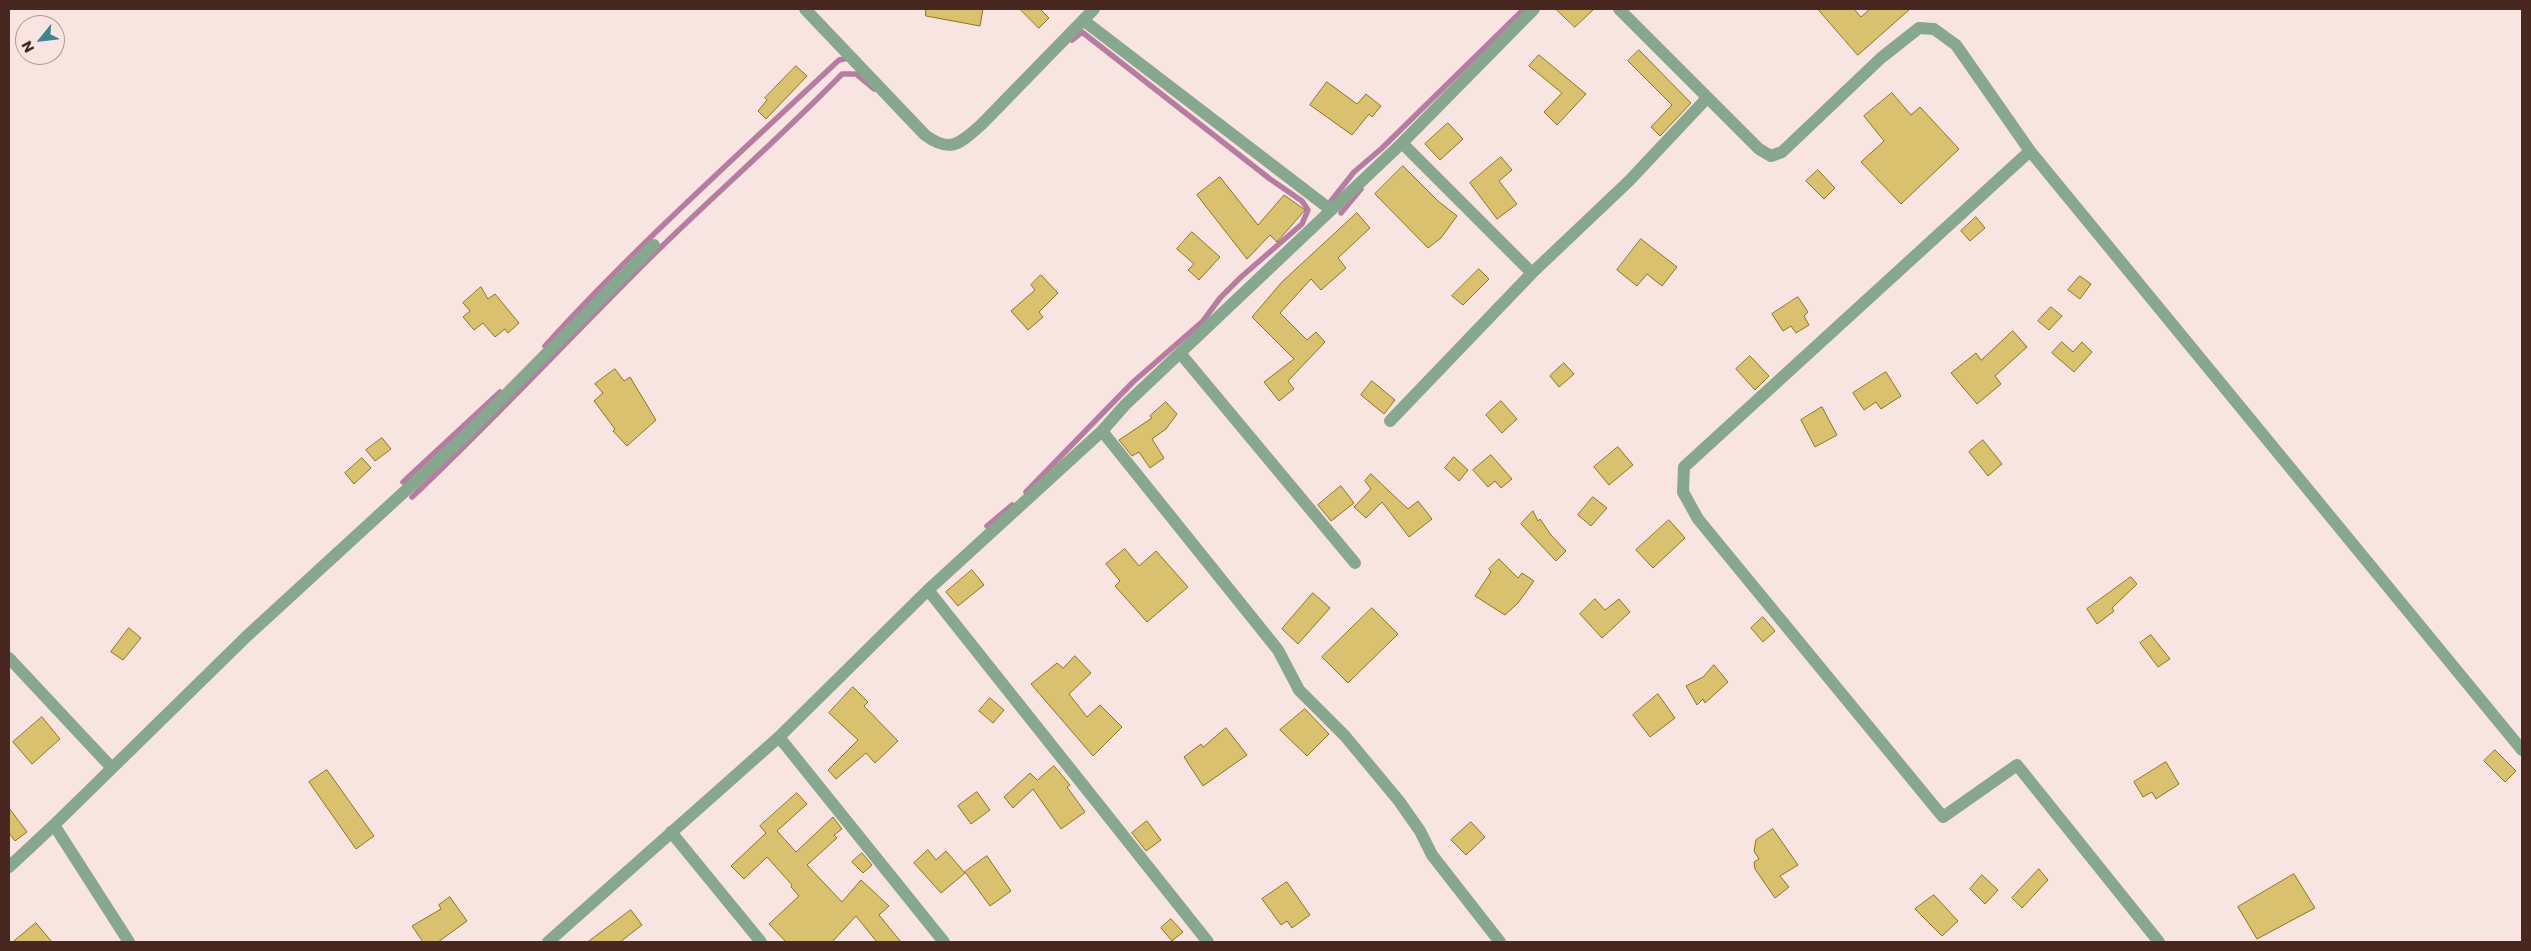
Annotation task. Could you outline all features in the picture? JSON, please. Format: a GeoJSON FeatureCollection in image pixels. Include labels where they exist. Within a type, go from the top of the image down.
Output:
{"type":"FeatureCollection","features":[{"type":"Feature","properties":{"kind":"street"},"geometry":{"type":"LineString","coordinates":[[805,9],[925,135],[937,144],[947,146],[965,139],[981,125],[1094,9]]}},
{"type":"Feature","properties":{"kind":"street"},"geometry":{"type":"LineString","coordinates":[[551,941],[779,737],[928,590],[1102,432],[1125,405],[1402,143],[1534,9]]}},
{"type":"Feature","properties":{"kind":"street"},"geometry":{"type":"LineString","coordinates":[[1619,9],[1759,149],[1771,156],[1782,152],[1881,58],[1919,28],[1934,30],[1956,44],[2030,151],[2522,750]]}},
{"type":"Feature","properties":{"kind":"street"},"geometry":{"type":"LineString","coordinates":[[1083,20],[1331,210]]}},
{"type":"Feature","properties":{"kind":"street"},"geometry":{"type":"LineString","coordinates":[[1390,420],[1532,273],[1629,181],[1707,98]]}},
{"type":"Feature","properties":{"kind":"street"},"geometry":{"type":"LineString","coordinates":[[1402,143],[1532,273]]}},
{"type":"Feature","properties":{"kind":"street"},"geometry":{"type":"LineString","coordinates":[[2030,151],[1684,467],[1683,492],[1698,519],[1943,818],[2017,765],[2159,942]]}},
{"type":"Feature","properties":{"kind":"street"},"geometry":{"type":"LineString","coordinates":[[9,866],[54,825],[111,767],[247,636],[464,437],[654,245]]}},
{"type":"Feature","properties":{"kind":"street"},"geometry":{"type":"LineString","coordinates":[[1180,353],[1355,563]]}},
{"type":"Feature","properties":{"kind":"street"},"geometry":{"type":"LineString","coordinates":[[1102,432],[1278,650],[1299,690],[1345,736],[1399,801],[1420,831],[1432,855],[1500,942]]}},
{"type":"Feature","properties":{"kind":"street"},"geometry":{"type":"LineString","coordinates":[[928,590],[1208,942]]}},
{"type":"Feature","properties":{"kind":"street"},"geometry":{"type":"LineString","coordinates":[[9,658],[111,767]]}},
{"type":"Feature","properties":{"kind":"street"},"geometry":{"type":"LineString","coordinates":[[779,737],[944,942]]}},
{"type":"Feature","properties":{"kind":"street"},"geometry":{"type":"LineString","coordinates":[[54,825],[130,942]]}},
{"type":"Feature","properties":{"kind":"street"},"geometry":{"type":"LineString","coordinates":[[671,832],[761,942]]}},
{"type":"Feature","properties":{"kind":"building"},"geometry":{"type":"Polygon","coordinates":[[[926,9],[983,9],[980,26],[926,16],[926,9]]]}},
{"type":"Feature","properties":{"kind":"building"},"geometry":{"type":"Polygon","coordinates":[[[1020,9],[1040,9],[1049,18],[1039,28],[1020,9]]]}},
{"type":"Feature","properties":{"kind":"building"},"geometry":{"type":"Polygon","coordinates":[[[1556,9],[1594,9],[1575,27],[1556,9]]]}},
{"type":"Feature","properties":{"kind":"building"},"geometry":{"type":"Polygon","coordinates":[[[1818,9],[1854,9],[1861,17],[1870,9],[1910,9],[1858,55],[1818,9]]]}},
{"type":"Feature","properties":{"kind":"building"},"geometry":{"type":"Polygon","coordinates":[[[1639,50],[1691,103],[1660,136],[1651,127],[1672,105],[1628,61],[1639,50]]]}},
{"type":"Feature","properties":{"kind":"building"},"geometry":{"type":"Polygon","coordinates":[[[1539,55],[1586,94],[1557,125],[1544,112],[1562,93],[1529,66],[1539,55]]]}},
{"type":"Feature","properties":{"kind":"building"},"geometry":{"type":"Polygon","coordinates":[[[796,66],[807,76],[766,119],[758,111],[767,100],[765,98],[796,66]]]}},
{"type":"Feature","properties":{"kind":"building"},"geometry":{"type":"Polygon","coordinates":[[[1327,82],[1357,104],[1366,94],[1381,106],[1372,117],[1369,114],[1352,135],[1310,105],[1327,82]]]}},
{"type":"Feature","properties":{"kind":"building"},"geometry":{"type":"Polygon","coordinates":[[[1892,93],[1911,115],[1920,107],[1959,149],[1901,204],[1861,162],[1884,141],[1864,116],[1892,93]]]}},
{"type":"Feature","properties":{"kind":"building"},"geometry":{"type":"Polygon","coordinates":[[[1448,123],[1463,139],[1440,160],[1425,144],[1448,123]]]}},
{"type":"Feature","properties":{"kind":"building"},"geometry":{"type":"Polygon","coordinates":[[[1501,157],[1512,170],[1499,181],[1517,204],[1497,219],[1470,183],[1501,157]]]}},
{"type":"Feature","properties":{"kind":"building"},"geometry":{"type":"Polygon","coordinates":[[[1403,166],[1438,201],[1457,216],[1441,238],[1428,248],[1375,194],[1403,166]]]}},
{"type":"Feature","properties":{"kind":"building"},"geometry":{"type":"Polygon","coordinates":[[[1818,170],[1835,188],[1824,199],[1806,181],[1818,170]]]}},
{"type":"Feature","properties":{"kind":"building"},"geometry":{"type":"Polygon","coordinates":[[[1220,177],[1258,225],[1284,195],[1305,210],[1277,242],[1270,235],[1247,259],[1197,195],[1220,177]]]}},
{"type":"Feature","properties":{"kind":"building"},"geometry":{"type":"Polygon","coordinates":[[[1357,213],[1370,228],[1338,258],[1346,268],[1321,290],[1311,279],[1280,313],[1307,340],[1316,332],[1325,342],[1288,381],[1294,389],[1279,401],[1264,382],[1294,359],[1252,317],[1282,282],[1357,213]]]}},
{"type":"Feature","properties":{"kind":"building"},"geometry":{"type":"Polygon","coordinates":[[[1976,217],[1985,228],[1970,241],[1961,231],[1976,217]]]}},
{"type":"Feature","properties":{"kind":"building"},"geometry":{"type":"Polygon","coordinates":[[[1192,232],[1220,257],[1199,280],[1188,270],[1194,264],[1177,249],[1192,232]]]}},
{"type":"Feature","properties":{"kind":"building"},"geometry":{"type":"Polygon","coordinates":[[[1641,239],[1677,267],[1662,286],[1647,274],[1637,286],[1617,270],[1641,239]]]}},
{"type":"Feature","properties":{"kind":"building"},"geometry":{"type":"Polygon","coordinates":[[[1479,269],[1489,279],[1463,305],[1452,296],[1479,269]]]}},
{"type":"Feature","properties":{"kind":"building"},"geometry":{"type":"Polygon","coordinates":[[[1041,275],[1058,293],[1039,312],[1043,317],[1028,330],[1011,311],[1035,290],[1031,285],[1041,275]]]}},
{"type":"Feature","properties":{"kind":"building"},"geometry":{"type":"Polygon","coordinates":[[[2080,276],[2091,284],[2080,299],[2068,290],[2080,276]]]}},
{"type":"Feature","properties":{"kind":"building"},"geometry":{"type":"Polygon","coordinates":[[[481,287],[488,299],[495,294],[519,323],[508,333],[505,329],[495,337],[483,323],[474,330],[463,317],[470,311],[463,303],[481,287]]]}},
{"type":"Feature","properties":{"kind":"building"},"geometry":{"type":"Polygon","coordinates":[[[1798,297],[1808,312],[1804,316],[1809,325],[1796,333],[1791,326],[1783,331],[1772,314],[1798,297]]]}},
{"type":"Feature","properties":{"kind":"building"},"geometry":{"type":"Polygon","coordinates":[[[2051,307],[2062,316],[2049,330],[2038,321],[2051,307]]]}},
{"type":"Feature","properties":{"kind":"building"},"geometry":{"type":"Polygon","coordinates":[[[2013,331],[2027,347],[1995,376],[2001,384],[1977,404],[1951,373],[1976,353],[1981,360],[2013,331]]]}},
{"type":"Feature","properties":{"kind":"building"},"geometry":{"type":"Polygon","coordinates":[[[2062,342],[2073,352],[2082,342],[2092,352],[2074,372],[2052,353],[2062,342]]]}},
{"type":"Feature","properties":{"kind":"building"},"geometry":{"type":"Polygon","coordinates":[[[1750,356],[1769,376],[1755,390],[1736,369],[1750,356]]]}},
{"type":"Feature","properties":{"kind":"building"},"geometry":{"type":"Polygon","coordinates":[[[1564,363],[1574,374],[1559,387],[1550,376],[1564,363]]]}},
{"type":"Feature","properties":{"kind":"building"},"geometry":{"type":"Polygon","coordinates":[[[615,369],[624,381],[630,377],[656,420],[627,446],[613,431],[615,429],[594,401],[603,393],[595,384],[615,369]]]}},
{"type":"Feature","properties":{"kind":"building"},"geometry":{"type":"Polygon","coordinates":[[[1886,372],[1901,396],[1881,409],[1876,402],[1864,410],[1853,393],[1886,372]]]}},
{"type":"Feature","properties":{"kind":"building"},"geometry":{"type":"Polygon","coordinates":[[[1372,381],[1395,400],[1384,414],[1361,395],[1372,381]]]}},
{"type":"Feature","properties":{"kind":"building"},"geometry":{"type":"Polygon","coordinates":[[[1501,401],[1517,419],[1502,433],[1486,415],[1501,401]]]}},
{"type":"Feature","properties":{"kind":"building"},"geometry":{"type":"Polygon","coordinates":[[[1166,402],[1177,414],[1166,429],[1152,439],[1164,458],[1150,468],[1139,452],[1132,456],[1119,440],[1152,418],[1150,416],[1166,402]]]}},
{"type":"Feature","properties":{"kind":"building"},"geometry":{"type":"Polygon","coordinates":[[[1822,407],[1837,435],[1815,447],[1801,420],[1822,407]]]}},
{"type":"Feature","properties":{"kind":"building"},"geometry":{"type":"Polygon","coordinates":[[[382,438],[391,449],[375,461],[366,450],[382,438]]]}},
{"type":"Feature","properties":{"kind":"building"},"geometry":{"type":"Polygon","coordinates":[[[1983,440],[2002,464],[1988,476],[1969,452],[1983,440]]]}},
{"type":"Feature","properties":{"kind":"building"},"geometry":{"type":"Polygon","coordinates":[[[1618,447],[1633,465],[1609,485],[1594,467],[1618,447]]]}},
{"type":"Feature","properties":{"kind":"building"},"geometry":{"type":"Polygon","coordinates":[[[1491,455],[1512,479],[1501,488],[1495,481],[1488,487],[1473,470],[1491,455]]]}},
{"type":"Feature","properties":{"kind":"building"},"geometry":{"type":"Polygon","coordinates":[[[1454,457],[1468,470],[1459,481],[1445,468],[1454,457]]]}},
{"type":"Feature","properties":{"kind":"building"},"geometry":{"type":"Polygon","coordinates":[[[362,458],[371,468],[354,484],[345,473],[362,458]]]}},
{"type":"Feature","properties":{"kind":"building"},"geometry":{"type":"Polygon","coordinates":[[[1371,474],[1408,509],[1418,501],[1432,519],[1409,537],[1382,502],[1366,518],[1354,507],[1371,489],[1365,481],[1371,474]]]}},
{"type":"Feature","properties":{"kind":"building"},"geometry":{"type":"Polygon","coordinates":[[[1341,486],[1354,503],[1331,521],[1318,505],[1341,486]]]}},
{"type":"Feature","properties":{"kind":"building"},"geometry":{"type":"Polygon","coordinates":[[[1593,497],[1607,508],[1591,526],[1578,515],[1593,497]]]}},
{"type":"Feature","properties":{"kind":"building"},"geometry":{"type":"Polygon","coordinates":[[[1533,511],[1538,521],[1540,519],[1551,535],[1566,551],[1556,561],[1521,524],[1533,511]]]}},
{"type":"Feature","properties":{"kind":"building"},"geometry":{"type":"Polygon","coordinates":[[[1669,520],[1685,538],[1653,568],[1636,550],[1669,520]]]}},
{"type":"Feature","properties":{"kind":"building"},"geometry":{"type":"Polygon","coordinates":[[[1125,549],[1139,566],[1156,551],[1188,587],[1147,622],[1115,586],[1120,581],[1106,564],[1125,549]]]}},
{"type":"Feature","properties":{"kind":"building"},"geometry":{"type":"Polygon","coordinates":[[[1499,559],[1518,578],[1522,573],[1534,581],[1518,603],[1505,615],[1475,596],[1491,572],[1489,569],[1499,559]]]}},
{"type":"Feature","properties":{"kind":"building"},"geometry":{"type":"Polygon","coordinates":[[[972,570],[984,585],[958,606],[946,592],[972,570]]]}},
{"type":"Feature","properties":{"kind":"building"},"geometry":{"type":"Polygon","coordinates":[[[2131,577],[2137,584],[2112,608],[2114,611],[2097,624],[2087,609],[2131,577]]]}},
{"type":"Feature","properties":{"kind":"building"},"geometry":{"type":"Polygon","coordinates":[[[1313,593],[1330,608],[1298,644],[1282,629],[1313,593]]]}},
{"type":"Feature","properties":{"kind":"building"},"geometry":{"type":"Polygon","coordinates":[[[1595,599],[1605,610],[1619,599],[1630,612],[1602,638],[1580,614],[1595,599]]]}},
{"type":"Feature","properties":{"kind":"building"},"geometry":{"type":"Polygon","coordinates":[[[1372,608],[1398,634],[1348,683],[1322,657],[1372,608]]]}},
{"type":"Feature","properties":{"kind":"building"},"geometry":{"type":"Polygon","coordinates":[[[1763,617],[1775,631],[1763,642],[1751,628],[1763,617]]]}},
{"type":"Feature","properties":{"kind":"building"},"geometry":{"type":"Polygon","coordinates":[[[129,628],[141,638],[123,660],[111,652],[129,628]]]}},
{"type":"Feature","properties":{"kind":"building"},"geometry":{"type":"Polygon","coordinates":[[[2151,635],[2170,659],[2158,667],[2140,643],[2151,635]]]}},
{"type":"Feature","properties":{"kind":"building"},"geometry":{"type":"Polygon","coordinates":[[[1075,656],[1091,673],[1069,694],[1087,717],[1100,705],[1122,727],[1093,756],[1031,684],[1057,663],[1063,668],[1075,656]]]}},
{"type":"Feature","properties":{"kind":"building"},"geometry":{"type":"Polygon","coordinates":[[[1714,665],[1728,682],[1705,703],[1703,699],[1697,705],[1686,686],[1703,677],[1714,665]]]}},
{"type":"Feature","properties":{"kind":"building"},"geometry":{"type":"Polygon","coordinates":[[[853,687],[868,702],[864,706],[898,741],[875,763],[866,753],[836,779],[828,770],[858,740],[829,713],[853,687]]]}},
{"type":"Feature","properties":{"kind":"building"},"geometry":{"type":"Polygon","coordinates":[[[1658,694],[1675,718],[1650,737],[1633,715],[1658,694]]]}},
{"type":"Feature","properties":{"kind":"building"},"geometry":{"type":"Polygon","coordinates":[[[990,698],[1004,710],[993,723],[979,711],[990,698]]]}},
{"type":"Feature","properties":{"kind":"building"},"geometry":{"type":"Polygon","coordinates":[[[1305,709],[1329,734],[1307,756],[1280,730],[1305,709]]]}},
{"type":"Feature","properties":{"kind":"building"},"geometry":{"type":"Polygon","coordinates":[[[42,717],[60,739],[32,764],[13,742],[42,717]]]}},
{"type":"Feature","properties":{"kind":"building"},"geometry":{"type":"Polygon","coordinates":[[[1226,728],[1247,755],[1203,786],[1184,757],[1201,744],[1203,747],[1226,728]]]}},
{"type":"Feature","properties":{"kind":"building"},"geometry":{"type":"Polygon","coordinates":[[[2495,750],[2516,771],[2505,782],[2484,761],[2495,750]]]}},
{"type":"Feature","properties":{"kind":"building"},"geometry":{"type":"Polygon","coordinates":[[[2166,762],[2179,784],[2156,799],[2152,792],[2143,797],[2134,782],[2166,762]]]}},
{"type":"Feature","properties":{"kind":"building"},"geometry":{"type":"Polygon","coordinates":[[[1054,766],[1070,785],[1067,787],[1085,812],[1061,829],[1033,789],[1013,808],[1004,797],[1030,773],[1037,780],[1054,766]]]}},
{"type":"Feature","properties":{"kind":"building"},"geometry":{"type":"Polygon","coordinates":[[[327,770],[374,836],[356,849],[309,782],[327,770]]]}},
{"type":"Feature","properties":{"kind":"building"},"geometry":{"type":"Polygon","coordinates":[[[977,792],[990,810],[971,824],[958,806],[977,792]]]}},
{"type":"Feature","properties":{"kind":"building"},"geometry":{"type":"Polygon","coordinates":[[[797,793],[807,804],[777,831],[796,852],[833,817],[842,829],[834,835],[837,838],[807,865],[842,902],[861,880],[889,906],[879,915],[901,942],[877,942],[856,916],[832,942],[786,942],[769,924],[799,896],[791,887],[792,885],[767,857],[744,879],[731,866],[766,833],[760,826],[797,793]]]}},
{"type":"Feature","properties":{"kind":"building"},"geometry":{"type":"Polygon","coordinates":[[[9,808],[27,832],[15,841],[9,833],[9,808]]]}},
{"type":"Feature","properties":{"kind":"building"},"geometry":{"type":"Polygon","coordinates":[[[1147,821],[1161,840],[1146,851],[1132,833],[1147,821]]]}},
{"type":"Feature","properties":{"kind":"building"},"geometry":{"type":"Polygon","coordinates":[[[1471,822],[1485,837],[1466,855],[1451,840],[1471,822]]]}},
{"type":"Feature","properties":{"kind":"building"},"geometry":{"type":"Polygon","coordinates":[[[1773,829],[1798,865],[1780,876],[1789,887],[1775,898],[1755,869],[1754,862],[1759,859],[1754,851],[1756,840],[1773,829]]]}},
{"type":"Feature","properties":{"kind":"building"},"geometry":{"type":"Polygon","coordinates":[[[928,850],[936,860],[946,851],[965,873],[941,893],[914,863],[928,850]]]}},
{"type":"Feature","properties":{"kind":"building"},"geometry":{"type":"Polygon","coordinates":[[[862,853],[872,865],[863,873],[852,862],[862,853]]]}},
{"type":"Feature","properties":{"kind":"building"},"geometry":{"type":"Polygon","coordinates":[[[987,856],[1011,891],[990,906],[965,872],[987,856]]]}},
{"type":"Feature","properties":{"kind":"building"},"geometry":{"type":"Polygon","coordinates":[[[2039,869],[2048,880],[2022,908],[2012,898],[2039,869]]]}},
{"type":"Feature","properties":{"kind":"building"},"geometry":{"type":"Polygon","coordinates":[[[2294,874],[2315,908],[2257,939],[2238,907],[2294,874]]]}},
{"type":"Feature","properties":{"kind":"building"},"geometry":{"type":"Polygon","coordinates":[[[1982,875],[1998,890],[1985,904],[1970,889],[1982,875]]]}},
{"type":"Feature","properties":{"kind":"building"},"geometry":{"type":"Polygon","coordinates":[[[1287,882],[1310,915],[1292,928],[1287,921],[1281,925],[1262,899],[1287,882]]]}},
{"type":"Feature","properties":{"kind":"building"},"geometry":{"type":"Polygon","coordinates":[[[1934,895],[1958,921],[1942,936],[1915,909],[1934,895]]]}},
{"type":"Feature","properties":{"kind":"building"},"geometry":{"type":"Polygon","coordinates":[[[450,897],[467,921],[438,942],[423,942],[412,926],[441,909],[439,905],[450,897]]]}},
{"type":"Feature","properties":{"kind":"building"},"geometry":{"type":"Polygon","coordinates":[[[631,910],[642,925],[620,942],[588,942],[631,910]]]}},
{"type":"Feature","properties":{"kind":"building"},"geometry":{"type":"Polygon","coordinates":[[[1171,919],[1183,932],[1172,941],[1161,928],[1171,919]]]}},
{"type":"Feature","properties":{"kind":"building"},"geometry":{"type":"Polygon","coordinates":[[[36,923],[52,942],[13,942],[36,923]]]}},
{"type":"Feature","properties":{"kind":"waterway"},"geometry":{"type":"LineString","coordinates":[[1331,201],[1354,172],[1381,149],[1524,9]]}},
{"type":"Feature","properties":{"kind":"waterway"},"geometry":{"type":"LineString","coordinates":[[1026,492],[1133,382],[1203,321],[1220,298],[1241,277],[1302,224],[1308,210],[1302,201],[1270,179],[1082,32],[1072,40]]}},
{"type":"Feature","properties":{"kind":"waterway"},"geometry":{"type":"LineString","coordinates":[[545,346],[689,200],[839,60],[849,58]]}},
{"type":"Feature","properties":{"kind":"waterway"},"geometry":{"type":"LineString","coordinates":[[412,497],[473,438],[653,255],[842,74],[856,74],[874,89]]}},
{"type":"Feature","properties":{"kind":"waterway"},"geometry":{"type":"LineString","coordinates":[[1341,213],[1361,189]]}},
{"type":"Feature","properties":{"kind":"waterway"},"geometry":{"type":"LineString","coordinates":[[403,482],[500,392]]}},
{"type":"Feature","properties":{"kind":"waterway"},"geometry":{"type":"LineString","coordinates":[[987,526],[1012,505]]}}]}
